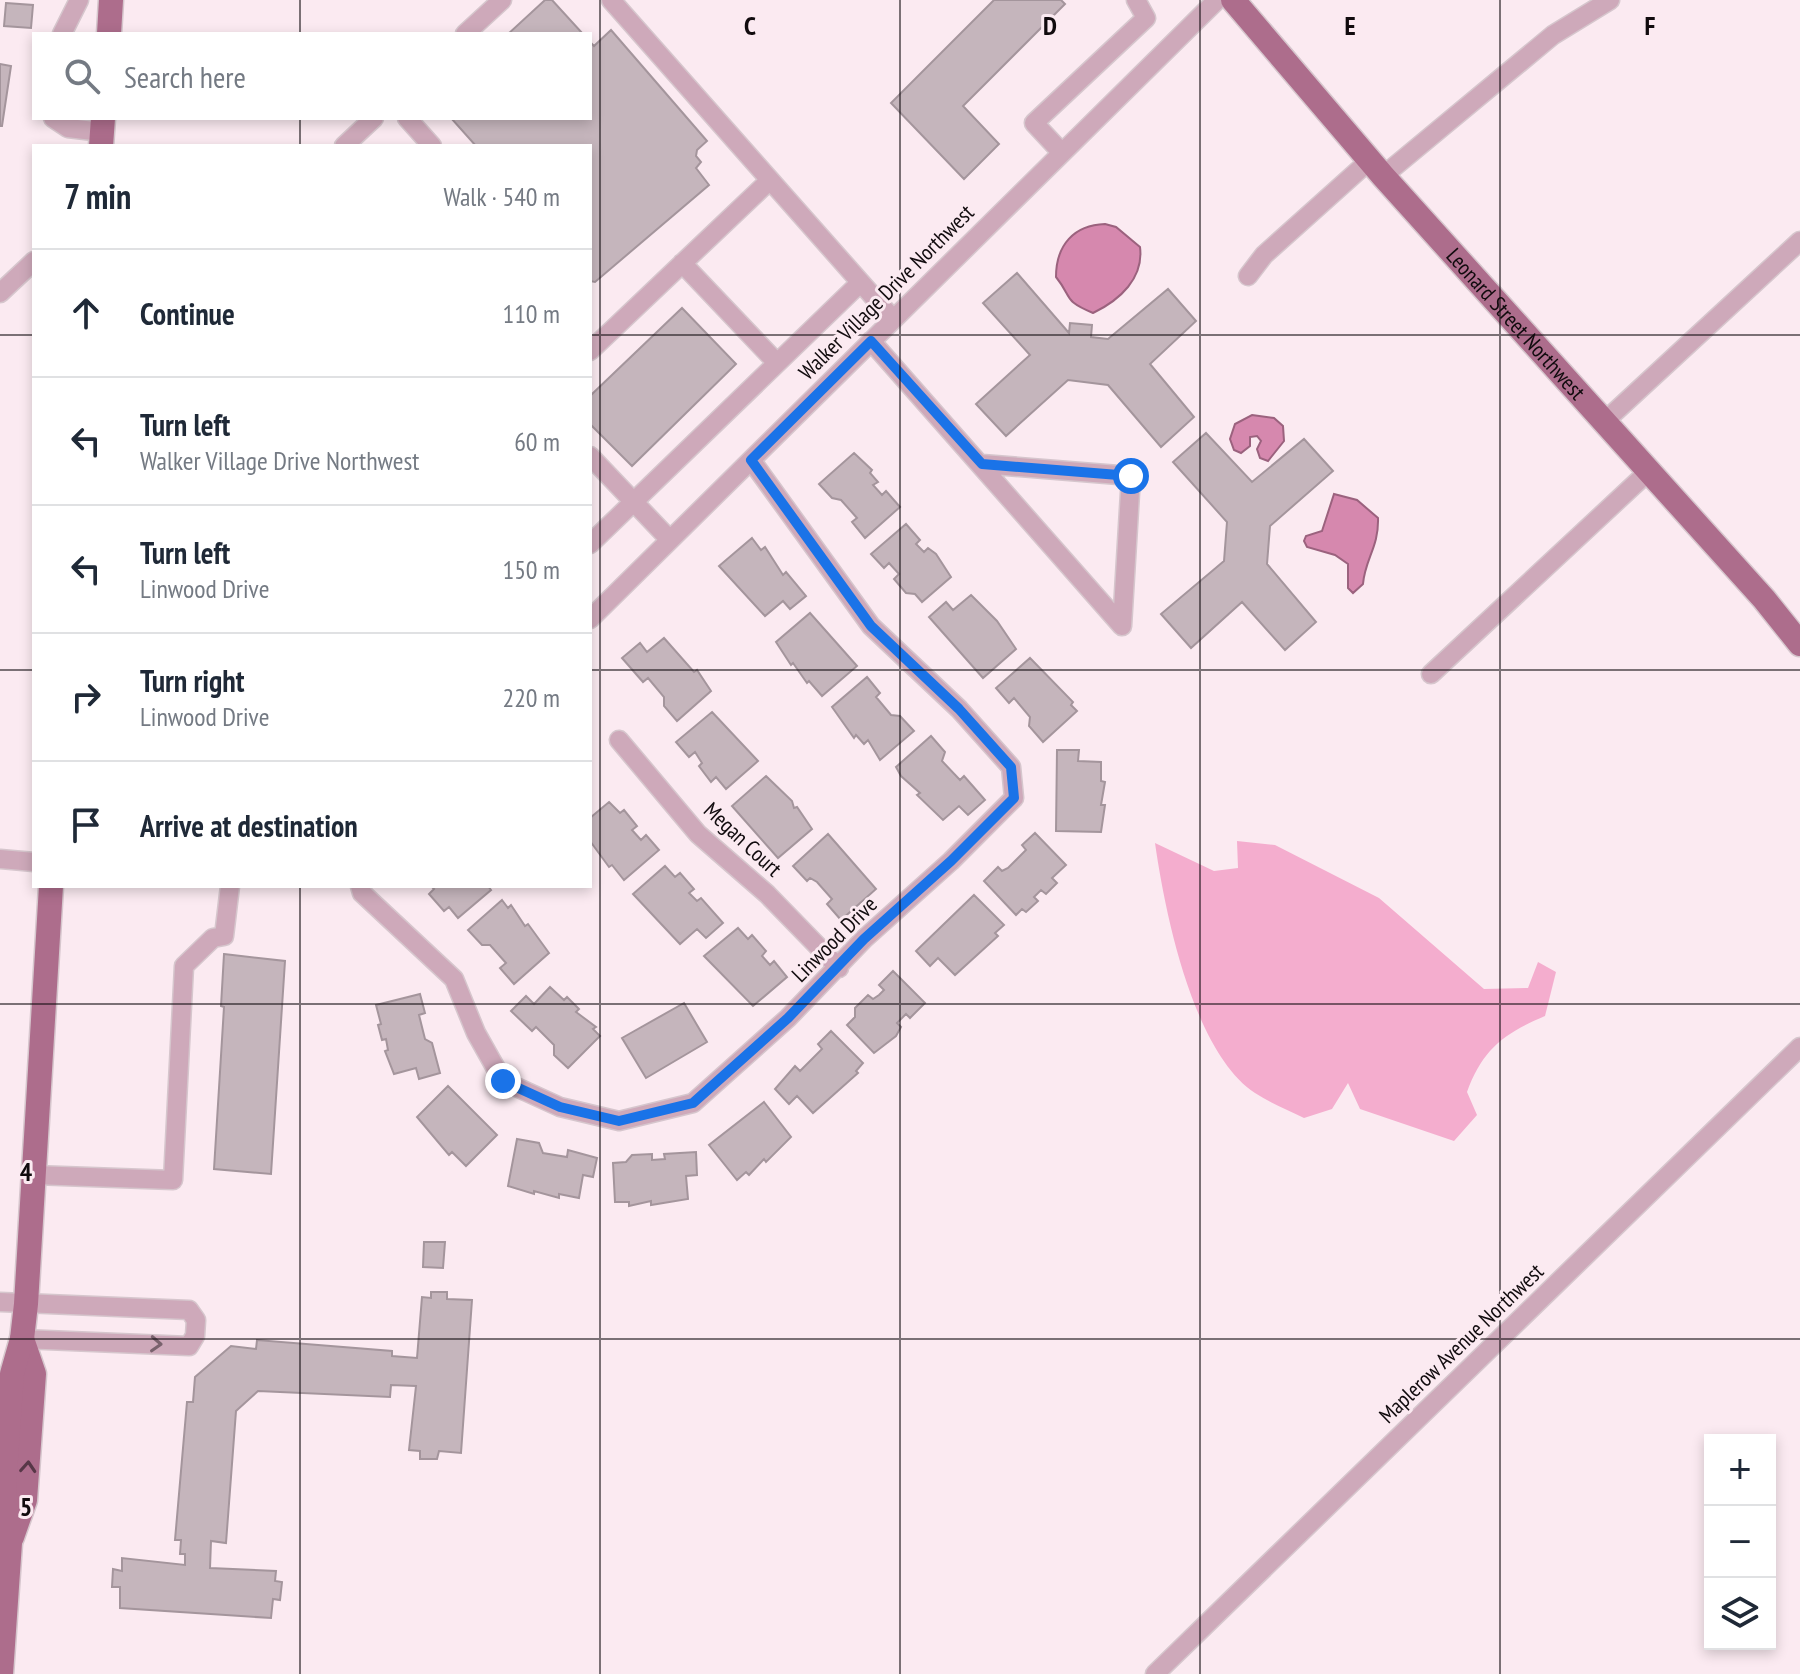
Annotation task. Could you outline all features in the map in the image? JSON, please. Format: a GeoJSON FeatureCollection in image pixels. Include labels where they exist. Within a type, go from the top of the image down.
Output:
{"type":"FeatureCollection","features":[{"type":"Feature","properties":{"kind":"main road"},"geometry":{"type":"LineString","coordinates":[[109,32],[111,0]]}},
{"type":"Feature","properties":{"kind":"main road","name":"Leonard Street Northwest"},"geometry":{"type":"LineString","coordinates":[[1233,0],[1376,168],[1800,644]]}},
{"type":"Feature","properties":{"kind":"main road"},"geometry":{"type":"LineString","coordinates":[[1,1674],[2,1619],[10,1543],[4,1488],[12,1374],[22,1339],[26,1304],[51,888]]}},
{"type":"Feature","properties":{"kind":"street"},"geometry":{"type":"LineString","coordinates":[[63,32],[79,0]]}},
{"type":"Feature","properties":{"kind":"street"},"geometry":{"type":"LineString","coordinates":[[467,32],[502,0]]}},
{"type":"Feature","properties":{"kind":"street"},"geometry":{"type":"LineString","coordinates":[[611,0],[893,319]]}},
{"type":"Feature","properties":{"kind":"street"},"geometry":{"type":"LineString","coordinates":[[1062,153],[1034,123],[1146,18],[1136,0]]}},
{"type":"Feature","properties":{"kind":"street","name":"Walker Village Drive Northwest"},"geometry":{"type":"LineString","coordinates":[[592,617],[1217,0]]}},
{"type":"Feature","properties":{"kind":"street"},"geometry":{"type":"LineString","coordinates":[[1248,276],[1264,255],[1376,168],[1541,45],[1610,0]]}},
{"type":"Feature","properties":{"kind":"street"},"geometry":{"type":"LineString","coordinates":[[56,120],[68,128],[102,132]]}},
{"type":"Feature","properties":{"kind":"street"},"geometry":{"type":"LineString","coordinates":[[346,144],[372,120]]}},
{"type":"Feature","properties":{"kind":"street"},"geometry":{"type":"LineString","coordinates":[[409,120],[430,144]]}},
{"type":"Feature","properties":{"kind":"street"},"geometry":{"type":"LineString","coordinates":[[597,345],[769,181]]}},
{"type":"Feature","properties":{"kind":"street"},"geometry":{"type":"LineString","coordinates":[[1604,422],[1800,241]]}},
{"type":"Feature","properties":{"kind":"street"},"geometry":{"type":"LineString","coordinates":[[0,293],[32,263]]}},
{"type":"Feature","properties":{"kind":"street"},"geometry":{"type":"LineString","coordinates":[[682,263],[777,363]]}},
{"type":"Feature","properties":{"kind":"street"},"geometry":{"type":"LineString","coordinates":[[592,542],[860,283]]}},
{"type":"Feature","properties":{"kind":"street"},"geometry":{"type":"LineString","coordinates":[[871,341],[1122,626],[1131,476],[982,464]]}},
{"type":"Feature","properties":{"kind":"street"},"geometry":{"type":"LineString","coordinates":[[592,458],[670,540]]}},
{"type":"Feature","properties":{"kind":"street","name":"Linwood Drive"},"geometry":{"type":"LineString","coordinates":[[361,888],[362,893],[454,979],[476,1033],[503,1081],[560,1107],[619,1121],[693,1103],[839,968],[864,939],[951,861],[1014,798],[1011,767],[959,709],[871,626],[751,460]]}},
{"type":"Feature","properties":{"kind":"street"},"geometry":{"type":"LineString","coordinates":[[1431,674],[1649,471]]}},
{"type":"Feature","properties":{"kind":"street","name":"Megan Court"},"geometry":{"type":"LineString","coordinates":[[619,740],[698,834],[767,894],[839,968]]}},
{"type":"Feature","properties":{"kind":"street"},"geometry":{"type":"LineString","coordinates":[[0,859],[32,862]]}},
{"type":"Feature","properties":{"kind":"street"},"geometry":{"type":"LineString","coordinates":[[34,1175],[173,1180],[184,966],[213,938],[224,936],[230,888]]}},
{"type":"Feature","properties":{"kind":"street","name":"Maplerow Avenue Northwest"},"geometry":{"type":"LineString","coordinates":[[1155,1674],[1800,1047]]}},
{"type":"Feature","properties":{"kind":"street"},"geometry":{"type":"LineString","coordinates":[[0,1302],[189,1310],[196,1320],[195,1336],[189,1346],[22,1339]]}},
{"type":"Feature","properties":{"kind":"street"},"geometry":{"type":"LineString","coordinates":[[106,1341],[108,1308]]}},
{"type":"Feature","properties":{"kind":"shaded area"},"geometry":{"type":"Polygon","coordinates":[[[1105,224],[1116,227],[1140,247],[1140,258],[1128,287],[1112,302],[1093,313],[1069,298],[1056,277],[1057,266],[1063,246],[1069,239],[1084,228],[1105,224]]]}},
{"type":"Feature","properties":{"kind":"shaded area"},"geometry":{"type":"Polygon","coordinates":[[[1252,415],[1274,418],[1283,426],[1284,441],[1268,461],[1260,458],[1257,449],[1261,441],[1257,436],[1250,437],[1250,446],[1241,453],[1234,450],[1230,439],[1235,424],[1252,415]]]}},
{"type":"Feature","properties":{"kind":"shaded area"},"geometry":{"type":"Polygon","coordinates":[[[1334,494],[1357,500],[1378,518],[1363,584],[1353,593],[1348,588],[1348,564],[1335,555],[1307,547],[1304,541],[1306,536],[1322,531],[1334,494]]]}},
{"type":"Feature","properties":{"kind":"shaded area"},"geometry":{"type":"Polygon","coordinates":[[[1237,841],[1275,845],[1379,898],[1484,989],[1528,988],[1538,962],[1556,972],[1545,1016],[1506,1036],[1480,1065],[1467,1092],[1477,1115],[1454,1141],[1360,1109],[1348,1083],[1332,1109],[1304,1118],[1255,1093],[1233,1073],[1199,1014],[1186,979],[1166,906],[1155,843],[1214,871],[1238,868],[1237,841]]]}},
{"type":"Feature","properties":{"kind":"building"},"geometry":{"type":"Polygon","coordinates":[[[545,0],[552,0],[581,32],[510,32],[545,0]]]}},
{"type":"Feature","properties":{"kind":"building"},"geometry":{"type":"Polygon","coordinates":[[[994,0],[1061,0],[1065,4],[963,106],[999,144],[964,179],[891,103],[994,0]]]}},
{"type":"Feature","properties":{"kind":"building"},"geometry":{"type":"Polygon","coordinates":[[[6,3],[33,5],[31,28],[4,26],[6,3]]]}},
{"type":"Feature","properties":{"kind":"building"},"geometry":{"type":"Polygon","coordinates":[[[611,30],[707,141],[697,150],[696,156],[701,162],[696,168],[709,185],[595,282],[592,281],[592,144],[474,144],[453,120],[592,120],[592,44],[594,46],[611,30]]]}},
{"type":"Feature","properties":{"kind":"building"},"geometry":{"type":"Polygon","coordinates":[[[0,64],[11,66],[2,126],[0,126],[0,64]]]}},
{"type":"Feature","properties":{"kind":"building"},"geometry":{"type":"Polygon","coordinates":[[[1017,273],[1069,333],[1070,323],[1092,325],[1091,337],[1108,339],[1168,289],[1196,321],[1150,364],[1194,417],[1161,447],[1108,385],[1068,380],[1006,436],[976,404],[1030,355],[983,303],[1017,273]]]}},
{"type":"Feature","properties":{"kind":"building"},"geometry":{"type":"Polygon","coordinates":[[[682,308],[736,364],[632,466],[592,426],[592,394],[682,308]]]}},
{"type":"Feature","properties":{"kind":"building"},"geometry":{"type":"Polygon","coordinates":[[[1206,433],[1252,482],[1304,439],[1333,471],[1270,526],[1267,564],[1316,622],[1285,650],[1242,602],[1191,648],[1161,614],[1224,561],[1227,522],[1173,462],[1206,433]]]}},
{"type":"Feature","properties":{"kind":"building"},"geometry":{"type":"Polygon","coordinates":[[[854,453],[872,470],[870,473],[878,482],[873,485],[882,495],[886,491],[900,507],[865,538],[852,522],[857,518],[841,500],[832,498],[819,484],[854,453]]]}},
{"type":"Feature","properties":{"kind":"building"},"geometry":{"type":"Polygon","coordinates":[[[906,524],[920,540],[916,544],[924,552],[928,548],[936,554],[951,577],[922,602],[915,594],[906,593],[894,579],[899,574],[889,563],[884,568],[871,554],[906,524]]]}},
{"type":"Feature","properties":{"kind":"building"},"geometry":{"type":"Polygon","coordinates":[[[752,538],[761,550],[765,547],[783,575],[786,572],[806,596],[790,609],[783,601],[765,616],[719,566],[752,538]]]}},
{"type":"Feature","properties":{"kind":"building"},"geometry":{"type":"Polygon","coordinates":[[[971,595],[997,621],[1016,649],[983,678],[929,617],[946,602],[953,610],[971,595]]]}},
{"type":"Feature","properties":{"kind":"building"},"geometry":{"type":"Polygon","coordinates":[[[810,613],[857,666],[822,696],[809,681],[807,683],[793,663],[791,665],[776,642],[810,613]]]}},
{"type":"Feature","properties":{"kind":"building"},"geometry":{"type":"Polygon","coordinates":[[[664,638],[694,672],[697,670],[711,691],[677,721],[664,706],[664,697],[648,678],[643,682],[622,658],[640,643],[647,652],[664,638]]]}},
{"type":"Feature","properties":{"kind":"building"},"geometry":{"type":"Polygon","coordinates":[[[1030,658],[1073,702],[1071,705],[1077,711],[1043,742],[1029,726],[1030,717],[1014,698],[1009,703],[996,688],[1030,658]]]}},
{"type":"Feature","properties":{"kind":"building"},"geometry":{"type":"Polygon","coordinates":[[[867,677],[880,693],[876,697],[891,715],[900,716],[914,731],[880,760],[868,740],[864,744],[856,735],[854,738],[832,707],[867,677]]]}},
{"type":"Feature","properties":{"kind":"building"},"geometry":{"type":"Polygon","coordinates":[[[712,712],[758,761],[726,789],[716,777],[711,782],[699,766],[702,763],[695,752],[689,757],[676,742],[712,712]]]}},
{"type":"Feature","properties":{"kind":"building"},"geometry":{"type":"Polygon","coordinates":[[[931,736],[945,752],[942,761],[960,780],[964,776],[985,800],[968,815],[959,806],[943,820],[917,795],[920,793],[901,776],[896,767],[931,736]]]}},
{"type":"Feature","properties":{"kind":"building"},"geometry":{"type":"Polygon","coordinates":[[[1057,750],[1079,750],[1078,761],[1101,762],[1101,781],[1105,782],[1101,805],[1105,805],[1101,832],[1056,831],[1057,750]]]}},
{"type":"Feature","properties":{"kind":"building"},"geometry":{"type":"Polygon","coordinates":[[[766,776],[792,801],[794,808],[797,807],[812,829],[778,858],[732,806],[766,776]]]}},
{"type":"Feature","properties":{"kind":"building"},"geometry":{"type":"Polygon","coordinates":[[[609,802],[620,813],[624,810],[637,826],[632,830],[641,840],[646,835],[659,850],[624,880],[612,865],[609,867],[592,844],[592,816],[609,802]]]}},
{"type":"Feature","properties":{"kind":"building"},"geometry":{"type":"Polygon","coordinates":[[[1035,833],[1066,865],[1052,878],[1057,883],[1046,894],[1041,890],[1034,897],[1038,901],[1026,912],[1022,909],[1016,915],[984,881],[998,867],[1002,871],[1008,868],[1026,850],[1022,845],[1035,833]]]}},
{"type":"Feature","properties":{"kind":"building"},"geometry":{"type":"Polygon","coordinates":[[[828,834],[876,889],[841,920],[827,904],[832,899],[817,882],[810,878],[807,881],[793,866],[828,834]]]}},
{"type":"Feature","properties":{"kind":"building"},"geometry":{"type":"Polygon","coordinates":[[[665,866],[675,877],[680,873],[694,889],[689,893],[697,901],[701,898],[723,923],[706,938],[697,929],[680,944],[633,894],[665,866]]]}},
{"type":"Feature","properties":{"kind":"building"},"geometry":{"type":"Polygon","coordinates":[[[434,889],[491,890],[458,918],[449,907],[444,911],[429,894],[434,889]]]}},
{"type":"Feature","properties":{"kind":"building"},"geometry":{"type":"Polygon","coordinates":[[[974,895],[1004,925],[995,933],[998,936],[955,975],[938,958],[930,966],[916,951],[974,895]]]}},
{"type":"Feature","properties":{"kind":"building"},"geometry":{"type":"Polygon","coordinates":[[[502,900],[508,908],[511,905],[525,926],[528,924],[549,953],[514,984],[500,968],[506,963],[490,945],[482,945],[468,930],[502,900]]]}},
{"type":"Feature","properties":{"kind":"building"},"geometry":{"type":"Polygon","coordinates":[[[738,928],[748,939],[752,935],[766,951],[762,956],[770,965],[774,961],[787,977],[753,1006],[704,956],[738,928]]]}},
{"type":"Feature","properties":{"kind":"building"},"geometry":{"type":"Polygon","coordinates":[[[224,954],[285,961],[271,1174],[214,1169],[224,1007],[221,1006],[224,954]]]}},
{"type":"Feature","properties":{"kind":"building"},"geometry":{"type":"Polygon","coordinates":[[[893,971],[925,1003],[910,1018],[906,1014],[897,1023],[901,1027],[896,1036],[874,1053],[847,1025],[855,1017],[855,1008],[868,995],[873,999],[884,990],[879,985],[893,971]]]}},
{"type":"Feature","properties":{"kind":"building"},"geometry":{"type":"Polygon","coordinates":[[[550,987],[564,1000],[567,997],[579,1009],[576,1012],[596,1027],[593,1029],[600,1036],[568,1068],[554,1055],[554,1045],[536,1027],[532,1031],[511,1011],[526,996],[534,1004],[550,987]]]}},
{"type":"Feature","properties":{"kind":"building"},"geometry":{"type":"Polygon","coordinates":[[[420,994],[425,1013],[419,1015],[425,1039],[432,1043],[440,1073],[419,1079],[416,1068],[394,1074],[385,1051],[388,1050],[386,1039],[382,1040],[378,1025],[381,1024],[376,1005],[420,994]]]}},
{"type":"Feature","properties":{"kind":"building"},"geometry":{"type":"Polygon","coordinates":[[[684,1003],[707,1042],[646,1078],[622,1038],[684,1003]]]}},
{"type":"Feature","properties":{"kind":"building"},"geometry":{"type":"Polygon","coordinates":[[[831,1031],[863,1063],[856,1071],[858,1073],[813,1113],[797,1096],[789,1104],[775,1089],[795,1066],[800,1071],[822,1049],[818,1044],[831,1031]]]}},
{"type":"Feature","properties":{"kind":"building"},"geometry":{"type":"Polygon","coordinates":[[[448,1086],[497,1135],[466,1166],[452,1152],[449,1155],[417,1117],[448,1086]]]}},
{"type":"Feature","properties":{"kind":"building"},"geometry":{"type":"Polygon","coordinates":[[[764,1102],[791,1137],[766,1162],[764,1159],[749,1175],[746,1172],[737,1180],[709,1145],[764,1102]]]}},
{"type":"Feature","properties":{"kind":"building"},"geometry":{"type":"Polygon","coordinates":[[[517,1139],[539,1143],[543,1153],[567,1157],[568,1150],[597,1158],[593,1177],[583,1175],[579,1198],[559,1194],[559,1198],[534,1191],[534,1194],[508,1186],[517,1139]]]}},
{"type":"Feature","properties":{"kind":"building"},"geometry":{"type":"Polygon","coordinates":[[[696,1152],[697,1175],[686,1176],[688,1199],[629,1206],[629,1202],[615,1202],[613,1163],[626,1162],[632,1155],[652,1154],[652,1160],[665,1159],[664,1154],[696,1152]]]}},
{"type":"Feature","properties":{"kind":"building"},"geometry":{"type":"Polygon","coordinates":[[[424,1242],[445,1242],[443,1268],[423,1267],[424,1242]]]}},
{"type":"Feature","properties":{"kind":"building"},"geometry":{"type":"Polygon","coordinates":[[[431,1292],[447,1292],[447,1299],[472,1300],[461,1453],[439,1451],[437,1459],[420,1459],[420,1451],[409,1450],[416,1386],[391,1385],[390,1397],[258,1391],[236,1411],[226,1543],[211,1541],[210,1568],[276,1571],[275,1581],[282,1582],[280,1600],[273,1599],[271,1618],[120,1608],[120,1587],[112,1587],[113,1569],[122,1571],[122,1558],[185,1565],[185,1554],[180,1554],[181,1540],[175,1540],[187,1402],[193,1402],[195,1377],[231,1346],[256,1349],[257,1340],[392,1351],[392,1356],[417,1358],[422,1297],[431,1298],[431,1292]]]}},
{"type":"Feature","properties":{"kind":"route"},"geometry":{"type":"LineString","coordinates":[[503,1081],[560,1107],[619,1121],[693,1103],[788,1018],[864,939],[951,861],[1014,798],[1011,767],[959,709],[871,626],[751,460],[871,341],[982,464],[1131,476]]}}]}
